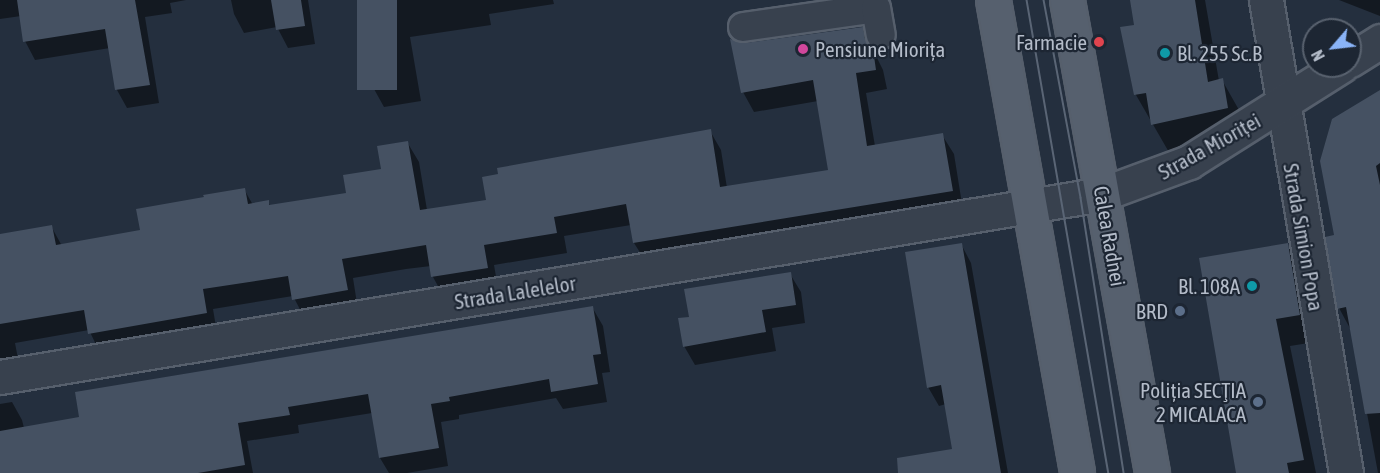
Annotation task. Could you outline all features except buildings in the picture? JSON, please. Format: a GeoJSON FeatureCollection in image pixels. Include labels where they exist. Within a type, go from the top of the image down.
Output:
{"type":"FeatureCollection","features":[{"type":"Feature","properties":{"kind":"main road"},"geometry":{"type":"LineString","coordinates":[[993,0],[1077,473]]}},
{"type":"Feature","properties":{"kind":"main road","name":"Calea Radnei"},"geometry":{"type":"LineString","coordinates":[[1067,0],[1152,473]]}},
{"type":"Feature","properties":{"kind":"street","name":"Strada Simion Popa"},"geometry":{"type":"LineString","coordinates":[[1266,0],[1281,105],[1346,473]]}},
{"type":"Feature","properties":{"kind":"street"},"geometry":{"type":"LineString","coordinates":[[744,27],[876,8],[881,35]]}},
{"type":"Feature","properties":{"kind":"street"},"geometry":{"type":"LineString","coordinates":[[1362,52],[1380,40]]}},
{"type":"Feature","properties":{"kind":"street","name":"Strada Mioriței"},"geometry":{"type":"LineString","coordinates":[[1030,208],[1102,194],[1189,162],[1323,78]]}},
{"type":"Feature","properties":{"kind":"street","name":"Strada Lalelelor"},"geometry":{"type":"LineString","coordinates":[[0,377],[1030,208]]}},
{"type":"Feature","properties":{"kind":"tram line"},"geometry":{"type":"LineString","coordinates":[[1027,0],[1109,473]]}},
{"type":"Feature","properties":{"kind":"tram line"},"geometry":{"type":"LineString","coordinates":[[1044,0],[1081,198],[1124,473]]}},
{"type":"Feature","properties":{"kind":"place","name":"Farmacie"},"geometry":{"type":"Point","coordinates":[1099,42]}},
{"type":"Feature","properties":{"kind":"place","name":"Pensiune Miorița"},"geometry":{"type":"Point","coordinates":[803,49]}},
{"type":"Feature","properties":{"kind":"place","name":"Bl. 255 Sc.B"},"geometry":{"type":"Point","coordinates":[1165,53]}},
{"type":"Feature","properties":{"kind":"place","name":"Bl. 108A"},"geometry":{"type":"Point","coordinates":[1252,286]}},
{"type":"Feature","properties":{"kind":"place","name":"BRD"},"geometry":{"type":"Point","coordinates":[1180,311]}},
{"type":"Feature","properties":{"kind":"place","name":"Poliția SECŢIA 2 MICALACA"},"geometry":{"type":"Point","coordinates":[1258,402]}}]}
